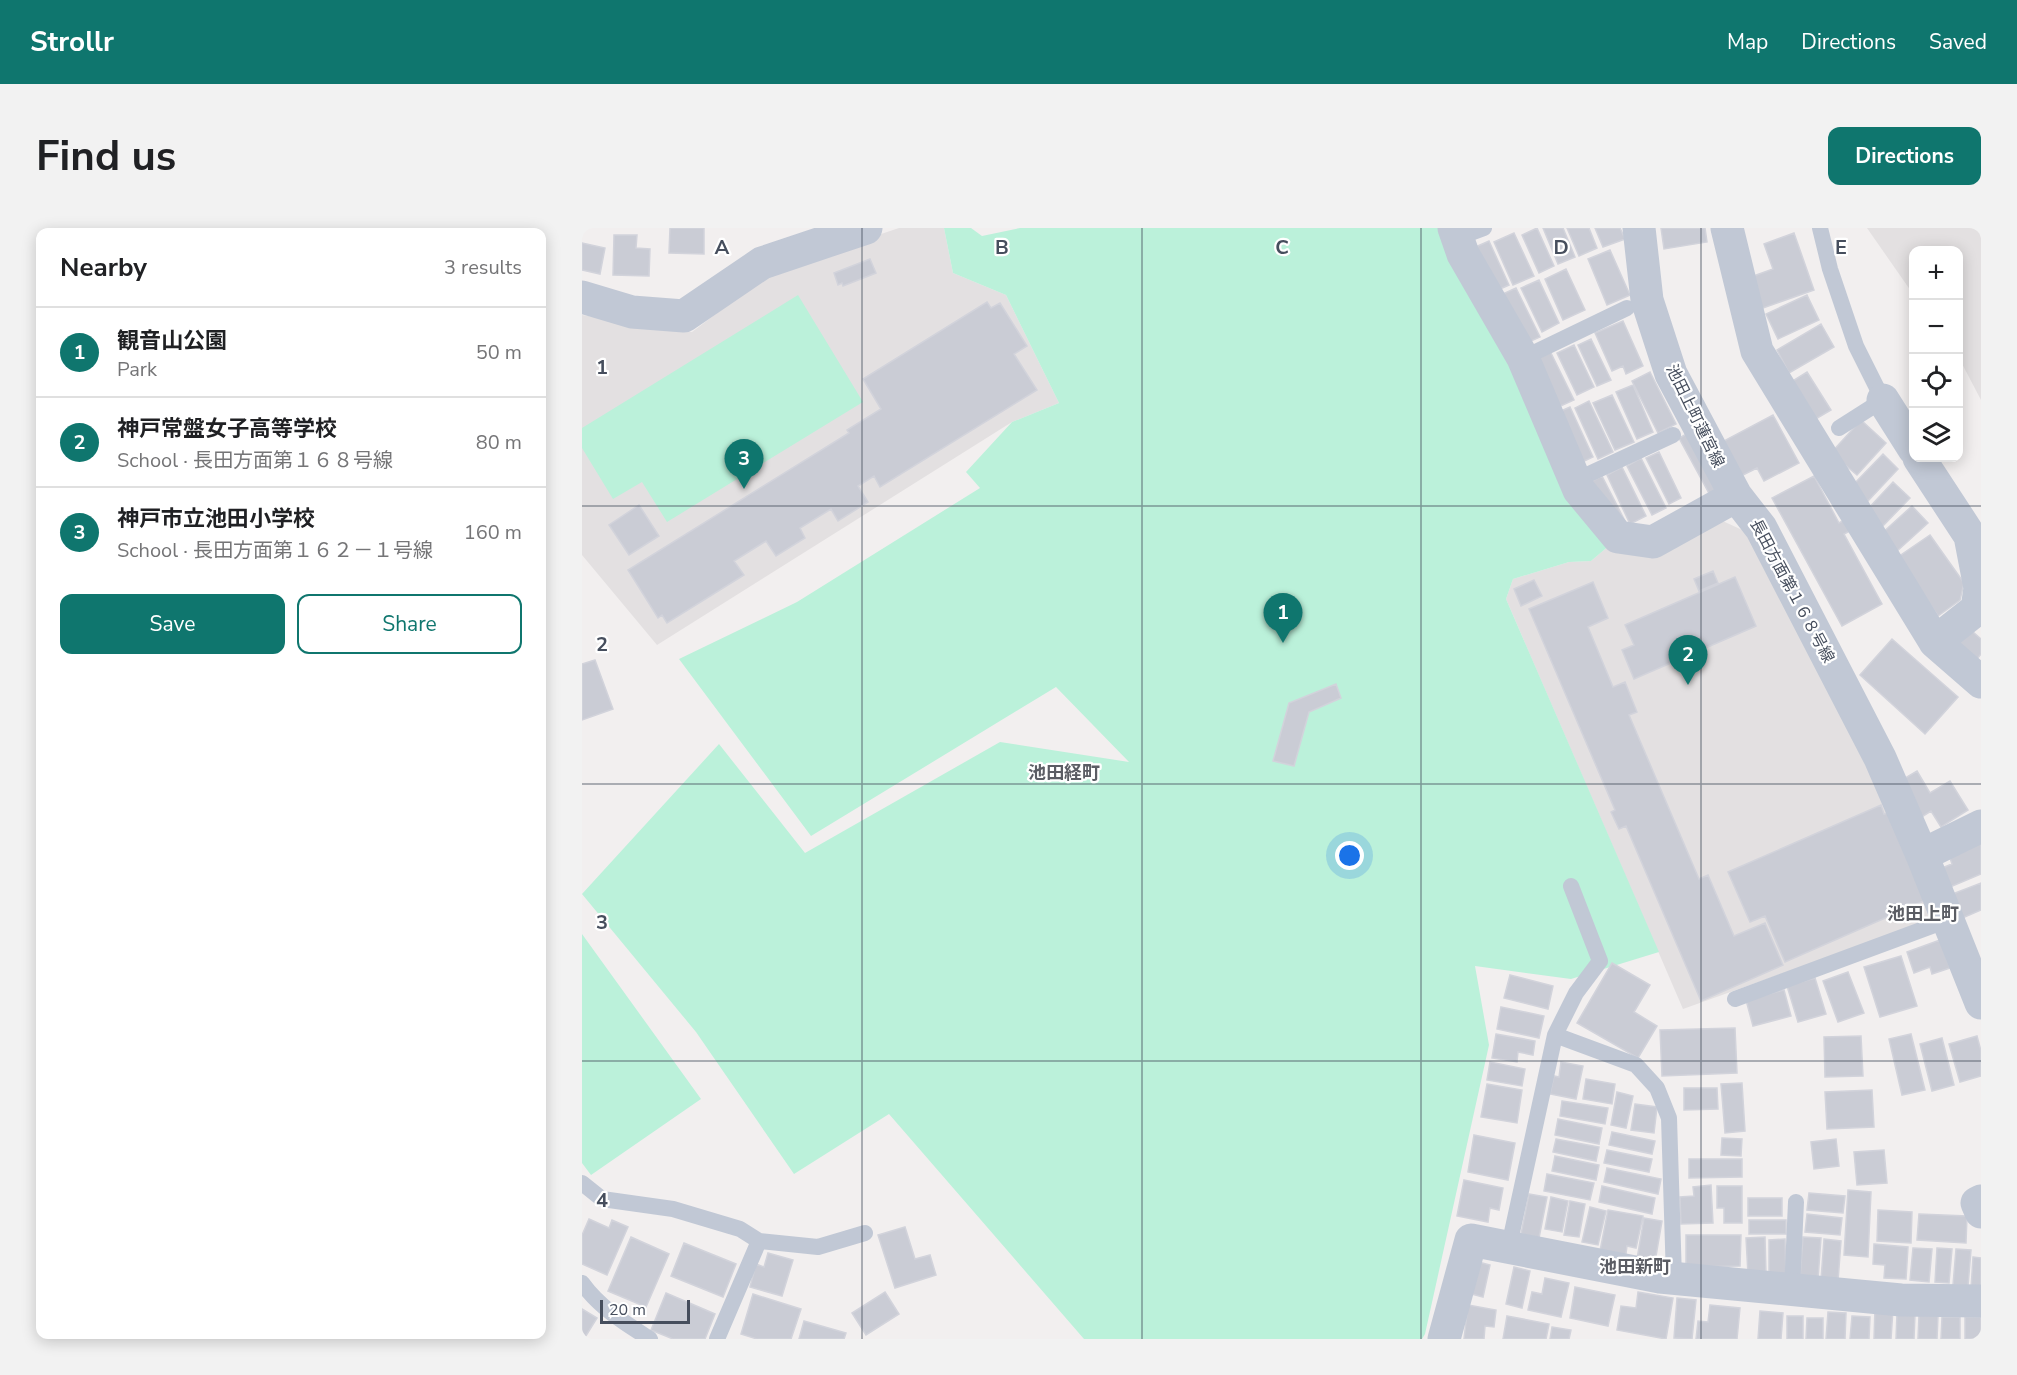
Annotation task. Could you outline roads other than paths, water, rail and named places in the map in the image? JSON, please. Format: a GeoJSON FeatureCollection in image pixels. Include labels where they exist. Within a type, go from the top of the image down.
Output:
{"type":"FeatureCollection","features":[{"type":"Feature","properties":{"kind":"street"},"geometry":{"type":"LineString","coordinates":[[582,297],[632,312],[684,315],[762,263],[866,228]]}},
{"type":"Feature","properties":{"kind":"street","name":"池田上町蓮宮線"},"geometry":{"type":"LineString","coordinates":[[1639,228],[1647,300],[1671,374],[1736,496]]}},
{"type":"Feature","properties":{"kind":"street"},"geometry":{"type":"LineString","coordinates":[[1732,229],[1757,351],[1935,642],[1981,682]]}},
{"type":"Feature","properties":{"kind":"street"},"geometry":{"type":"LineString","coordinates":[[1465,232],[1463,254],[1523,358],[1574,481],[1618,537],[1653,542],[1736,496]]}},
{"type":"Feature","properties":{"kind":"street"},"geometry":{"type":"LineString","coordinates":[[1883,400],[1909,441]]}},
{"type":"Feature","properties":{"kind":"street"},"geometry":{"type":"LineString","coordinates":[[1922,462],[1970,536],[1980,588],[1979,610],[1935,642]]}},
{"type":"Feature","properties":{"kind":"street","name":"長田方面第１６８号線"},"geometry":{"type":"LineString","coordinates":[[1736,496],[1761,528],[1880,758],[1922,855],[1981,1003]]}},
{"type":"Feature","properties":{"kind":"street"},"geometry":{"type":"LineString","coordinates":[[1922,855],[1981,826]]}},
{"type":"Feature","properties":{"kind":"street"},"geometry":{"type":"LineString","coordinates":[[1981,1201],[1977,1203],[1981,1212]]}},
{"type":"Feature","properties":{"kind":"street"},"geometry":{"type":"LineString","coordinates":[[1444,1339],[1471,1240],[1674,1278],[1901,1300],[1981,1301]]}},
{"type":"Feature","properties":{"kind":"lane"},"geometry":{"type":"LineString","coordinates":[[1820,228],[1830,268],[1856,346],[1883,400],[1839,428]]}},
{"type":"Feature","properties":{"kind":"lane"},"geometry":{"type":"LineString","coordinates":[[1523,358],[1627,308]]}},
{"type":"Feature","properties":{"kind":"lane"},"geometry":{"type":"LineString","coordinates":[[1574,481],[1673,435]]}},
{"type":"Feature","properties":{"kind":"lane"},"geometry":{"type":"LineString","coordinates":[[1509,1246],[1555,1035],[1576,993],[1600,961],[1571,886]]}},
{"type":"Feature","properties":{"kind":"lane"},"geometry":{"type":"LineString","coordinates":[[1735,999],[1948,920]]}},
{"type":"Feature","properties":{"kind":"lane"},"geometry":{"type":"LineString","coordinates":[[1555,1035],[1636,1065],[1657,1088],[1669,1118],[1674,1278]]}},
{"type":"Feature","properties":{"kind":"lane"},"geometry":{"type":"LineString","coordinates":[[582,1183],[602,1199],[673,1209],[740,1229],[759,1241],[818,1247],[865,1233]]}},
{"type":"Feature","properties":{"kind":"lane"},"geometry":{"type":"LineString","coordinates":[[1792,1290],[1796,1202]]}},
{"type":"Feature","properties":{"kind":"lane"},"geometry":{"type":"LineString","coordinates":[[717,1339],[759,1241]]}},
{"type":"Feature","properties":{"kind":"lane"},"geometry":{"type":"LineString","coordinates":[[582,1282],[590,1294],[611,1314],[650,1339]]}},
{"type":"Feature","properties":{"kind":"place","name":"神戸市立池田小学校"},"geometry":{"type":"Point","coordinates":[744,489]}},
{"type":"Feature","properties":{"kind":"place","name":"観音山公園"},"geometry":{"type":"Point","coordinates":[1283,643]}},
{"type":"Feature","properties":{"kind":"place","name":"神戸常盤女子高等学校"},"geometry":{"type":"Point","coordinates":[1688,685]}},
{"type":"Feature","properties":{"kind":"district","name":"池田経町"},"geometry":{"type":"Point","coordinates":[1064,773]}},
{"type":"Feature","properties":{"kind":"district","name":"池田上町"},"geometry":{"type":"Point","coordinates":[1923,914]}},
{"type":"Feature","properties":{"kind":"district","name":"池田新町"},"geometry":{"type":"Point","coordinates":[1635,1267]}}]}
